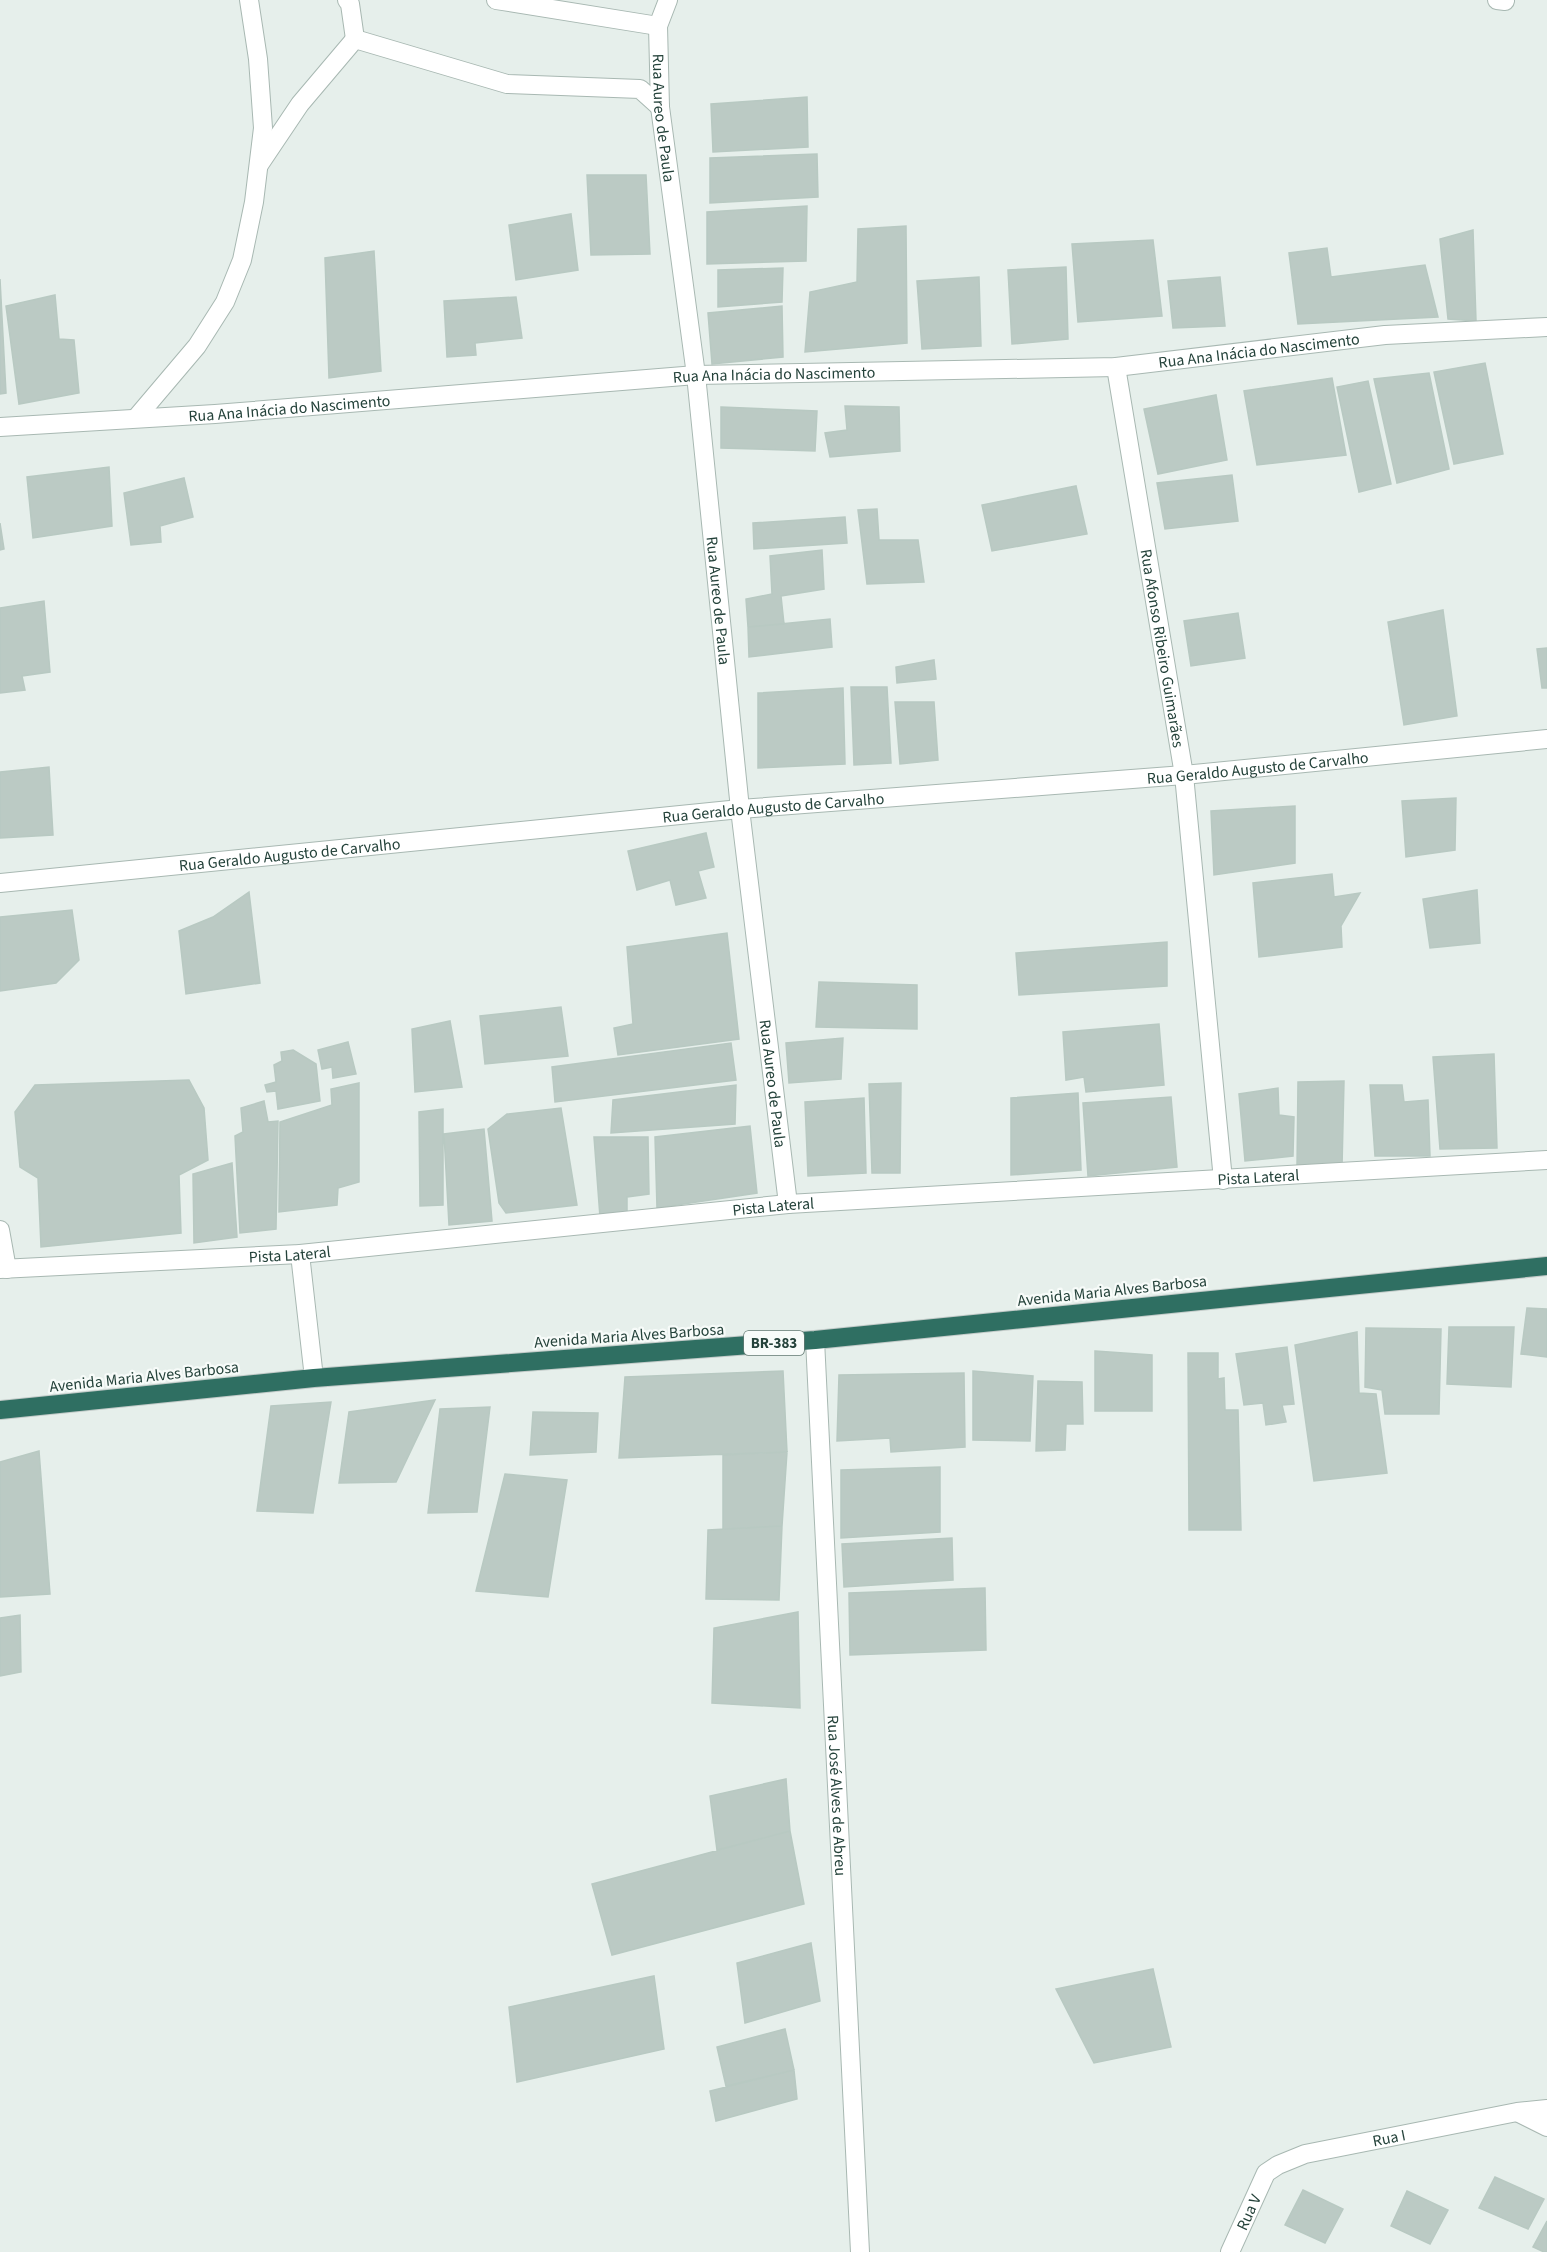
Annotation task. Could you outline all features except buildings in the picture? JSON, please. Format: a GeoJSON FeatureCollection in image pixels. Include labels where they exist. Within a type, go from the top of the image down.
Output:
{"type":"FeatureCollection","features":[{"type":"Feature","properties":{"kind":"highway","name":"Avenida Maria Alves Barbosa"},"geometry":{"type":"LineString","coordinates":[[0,1410],[314,1378],[815,1340],[1547,1266]]}},
{"type":"Feature","properties":{"kind":"street"},"geometry":{"type":"LineString","coordinates":[[136,418],[197,346],[225,302],[242,260],[259,165],[263,128],[258,58],[249,0]]}},
{"type":"Feature","properties":{"kind":"street"},"geometry":{"type":"LineString","coordinates":[[259,165],[300,104],[355,39],[350,4],[347,0]]}},
{"type":"Feature","properties":{"kind":"street"},"geometry":{"type":"LineString","coordinates":[[496,0],[658,26]]}},
{"type":"Feature","properties":{"kind":"street","name":"Rua Aureo de Paula"},"geometry":{"type":"LineString","coordinates":[[668,0],[658,26],[660,107],[696,375],[740,809],[788,1204]]}},
{"type":"Feature","properties":{"kind":"street"},"geometry":{"type":"LineString","coordinates":[[355,39],[507,84],[640,89],[660,107]]}},
{"type":"Feature","properties":{"kind":"street","name":"Rua Ana Inácia do Nascimento"},"geometry":{"type":"LineString","coordinates":[[0,427],[696,375],[1116,368],[1385,335],[1547,327]]}},
{"type":"Feature","properties":{"kind":"street","name":"Rua Afonso Ribeiro Guimarães"},"geometry":{"type":"LineString","coordinates":[[1116,368],[1184,775],[1223,1180]]}},
{"type":"Feature","properties":{"kind":"street","name":"Rua Geraldo Augusto de Carvalho"},"geometry":{"type":"LineString","coordinates":[[0,883],[740,809],[1184,775],[1547,739]]}},
{"type":"Feature","properties":{"kind":"street","name":"Pista Lateral"},"geometry":{"type":"LineString","coordinates":[[4,1269],[300,1254],[788,1204],[1547,1160]]}},
{"type":"Feature","properties":{"kind":"street"},"geometry":{"type":"LineString","coordinates":[[0,1230],[4,1269]]}},
{"type":"Feature","properties":{"kind":"street"},"geometry":{"type":"LineString","coordinates":[[300,1254],[314,1378]]}},
{"type":"Feature","properties":{"kind":"street","name":"Rua José Alves de Abreu"},"geometry":{"type":"LineString","coordinates":[[815,1340],[860,2252]]}},
{"type":"Feature","properties":{"kind":"street","name":"Rua I"},"geometry":{"type":"LineString","coordinates":[[1266,2173],[1278,2165],[1305,2154],[1517,2112],[1547,2109]]}},
{"type":"Feature","properties":{"kind":"street"},"geometry":{"type":"LineString","coordinates":[[1517,2112],[1547,2127]]}},
{"type":"Feature","properties":{"kind":"street","name":"Rua V"},"geometry":{"type":"LineString","coordinates":[[1230,2252],[1266,2173]]}}]}
